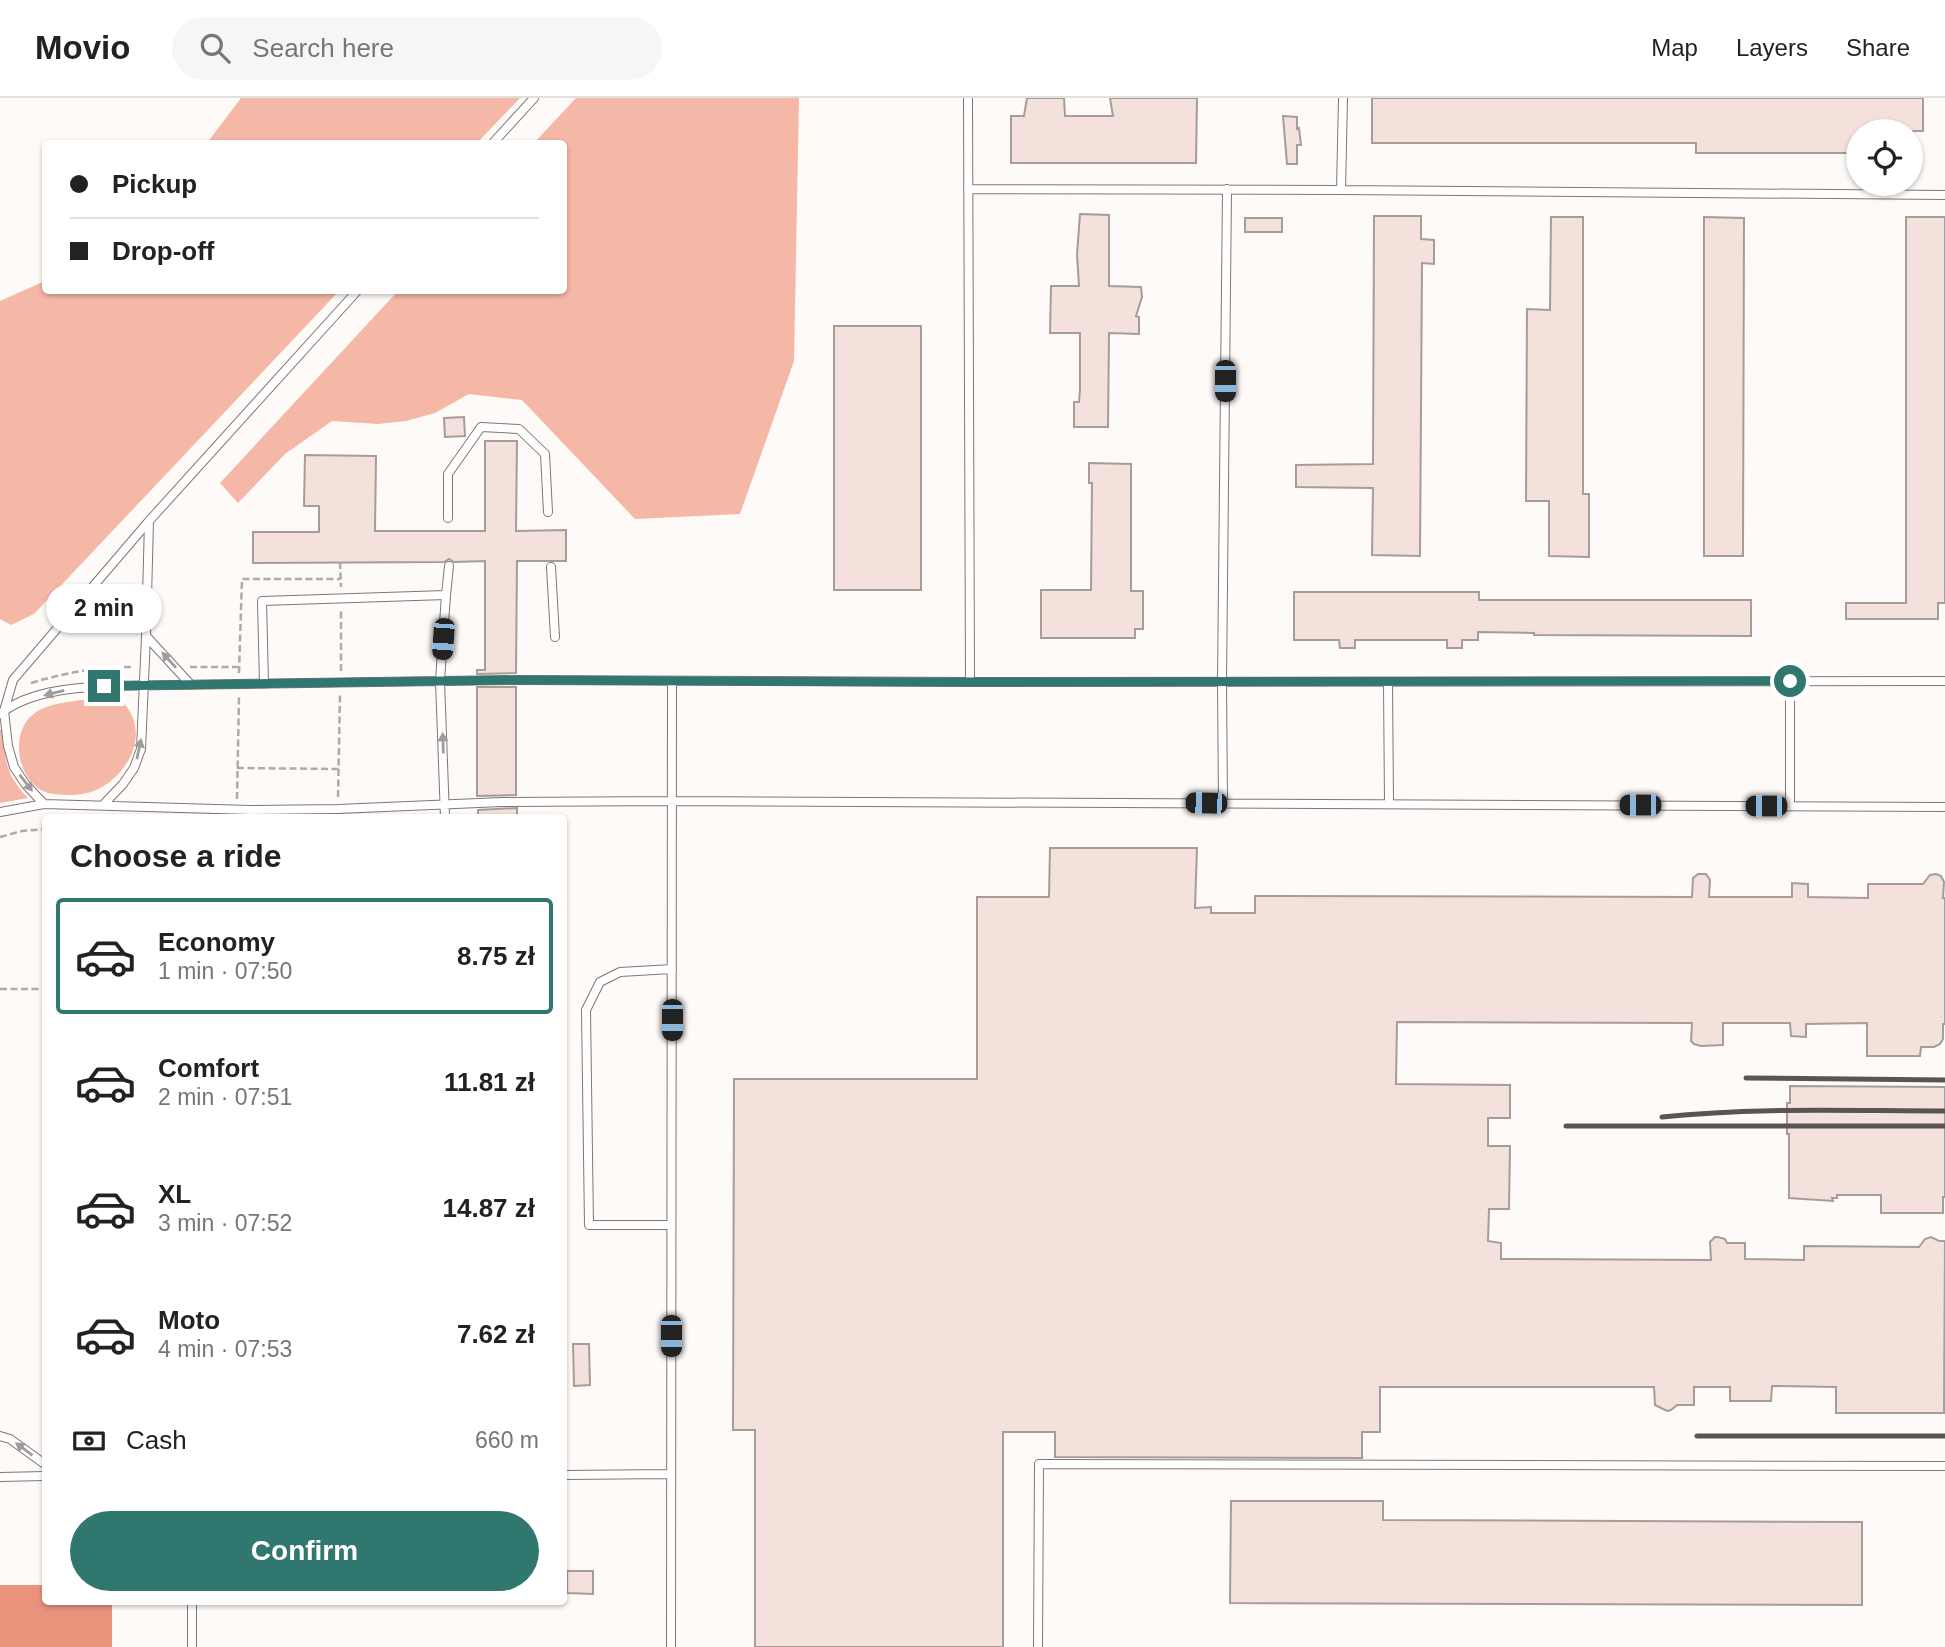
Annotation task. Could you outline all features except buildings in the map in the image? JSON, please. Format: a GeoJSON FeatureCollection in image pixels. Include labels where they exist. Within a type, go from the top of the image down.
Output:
{"type":"FeatureCollection","features":[{"type":"Feature","properties":{"kind":"lane"},"geometry":{"type":"LineString","coordinates":[[496,140],[534,98]]}},
{"type":"Feature","properties":{"kind":"lane"},"geometry":{"type":"LineString","coordinates":[[968,98],[970,682]]}},
{"type":"Feature","properties":{"kind":"lane"},"geometry":{"type":"LineString","coordinates":[[1341,190],[1343,98]]}},
{"type":"Feature","properties":{"kind":"lane"},"geometry":{"type":"LineString","coordinates":[[968,188],[1945,195]]}},
{"type":"Feature","properties":{"kind":"lane"},"geometry":{"type":"LineString","coordinates":[[1223,804],[1227,189]]}},
{"type":"Feature","properties":{"kind":"lane"},"geometry":{"type":"LineString","coordinates":[[44,804],[14,767],[8,746],[2,713],[13,680],[149,521],[354,294]]}},
{"type":"Feature","properties":{"kind":"lane"},"geometry":{"type":"LineString","coordinates":[[448,519],[448,474],[481,427],[519,429],[545,454],[548,513]]}},
{"type":"Feature","properties":{"kind":"lane"},"geometry":{"type":"LineString","coordinates":[[103,805],[134,768],[141,749],[149,521]]}},
{"type":"Feature","properties":{"kind":"lane"},"geometry":{"type":"LineString","coordinates":[[445,814],[440,681],[449,566]]}},
{"type":"Feature","properties":{"kind":"lane"},"geometry":{"type":"LineString","coordinates":[[551,567],[555,637]]}},
{"type":"Feature","properties":{"kind":"lane"},"geometry":{"type":"LineString","coordinates":[[264,684],[262,601],[446,595]]}},
{"type":"Feature","properties":{"kind":"lane"},"geometry":{"type":"LineString","coordinates":[[146,636],[191,685]]}},
{"type":"Feature","properties":{"kind":"lane"},"geometry":{"type":"LineString","coordinates":[[671,1647],[672,681]]}},
{"type":"Feature","properties":{"kind":"lane"},"geometry":{"type":"LineString","coordinates":[[1790,681],[1790,806]]}},
{"type":"Feature","properties":{"kind":"lane"},"geometry":{"type":"LineString","coordinates":[[2,713],[25,700],[74,688],[341,682],[1945,681]]}},
{"type":"Feature","properties":{"kind":"lane"},"geometry":{"type":"LineString","coordinates":[[1388,682],[1389,804]]}},
{"type":"Feature","properties":{"kind":"lane"},"geometry":{"type":"LineString","coordinates":[[0,812],[44,804],[250,814],[502,802],[671,801],[1945,807]]}},
{"type":"Feature","properties":{"kind":"lane"},"geometry":{"type":"LineString","coordinates":[[671,1226],[589,1225],[586,1010],[600,982],[620,972],[672,969]]}},
{"type":"Feature","properties":{"kind":"lane"},"geometry":{"type":"LineString","coordinates":[[0,1436],[10,1439],[42,1462]]}},
{"type":"Feature","properties":{"kind":"lane"},"geometry":{"type":"LineString","coordinates":[[1038,1647],[1040,1464],[1945,1466]]}},
{"type":"Feature","properties":{"kind":"lane"},"geometry":{"type":"LineString","coordinates":[[567,1475],[671,1474]]}},
{"type":"Feature","properties":{"kind":"lane"},"geometry":{"type":"LineString","coordinates":[[0,1477],[42,1476]]}},
{"type":"Feature","properties":{"kind":"lane"},"geometry":{"type":"LineString","coordinates":[[192,1605],[192,1647]]}},
{"type":"Feature","properties":{"kind":"path"},"geometry":{"type":"LineString","coordinates":[[338,809],[340,562]]}},
{"type":"Feature","properties":{"kind":"path"},"geometry":{"type":"LineString","coordinates":[[13,680],[22,685],[86,669],[145,667]]}},
{"type":"Feature","properties":{"kind":"path"},"geometry":{"type":"LineString","coordinates":[[175,667],[239,667]]}},
{"type":"Feature","properties":{"kind":"path"},"geometry":{"type":"LineString","coordinates":[[237,768],[339,769]]}},
{"type":"Feature","properties":{"kind":"path"},"geometry":{"type":"LineString","coordinates":[[0,837],[42,829]]}},
{"type":"Feature","properties":{"kind":"path"},"geometry":{"type":"LineString","coordinates":[[0,989],[42,989]]}},
{"type":"Feature","properties":{"kind":"shaded area"},"geometry":{"type":"Polygon","coordinates":[[[241,98],[520,98],[480,140],[209,140],[241,98]]]}},
{"type":"Feature","properties":{"kind":"shaded area"},"geometry":{"type":"Polygon","coordinates":[[[576,98],[799,98],[794,361],[740,514],[635,519],[522,400],[469,394],[435,413],[406,421],[378,424],[332,421],[285,454],[238,503],[220,483],[395,294],[567,294],[567,140],[537,140],[576,98]]]}},
{"type":"Feature","properties":{"kind":"shaded area"},"geometry":{"type":"Polygon","coordinates":[[[42,282],[42,294],[336,294],[34,614],[11,625],[0,619],[0,301],[42,282]]]}},
{"type":"Feature","properties":{"kind":"shaded area"},"geometry":{"type":"Polygon","coordinates":[[[97,698],[120,701],[132,716],[136,738],[123,769],[106,785],[85,793],[54,794],[37,788],[23,768],[20,756],[21,732],[27,721],[48,706],[97,698]]]}},
{"type":"Feature","properties":{"kind":"shaded area"},"geometry":{"type":"Polygon","coordinates":[[[3,728],[10,773],[28,798],[0,803],[0,730],[3,728]]]}},
{"type":"Feature","properties":{"kind":"shaded area"},"geometry":{"type":"Polygon","coordinates":[[[0,1585],[42,1585],[42,1605],[112,1605],[112,1647],[0,1647],[0,1585]]]}},
{"type":"Feature","properties":{"kind":"railway"},"geometry":{"type":"LineString","coordinates":[[1746,1078],[1945,1080]]}},
{"type":"Feature","properties":{"kind":"railway"},"geometry":{"type":"LineString","coordinates":[[1662,1117],[1768,1111],[1945,1111]]}},
{"type":"Feature","properties":{"kind":"railway"},"geometry":{"type":"LineString","coordinates":[[1566,1126],[1945,1126]]}},
{"type":"Feature","properties":{"kind":"railway"},"geometry":{"type":"LineString","coordinates":[[1697,1436],[1945,1436]]}},
{"type":"Feature","properties":{"kind":"route"},"geometry":{"type":"LineString","coordinates":[[104,686],[518,680],[1790,681]]}}]}
